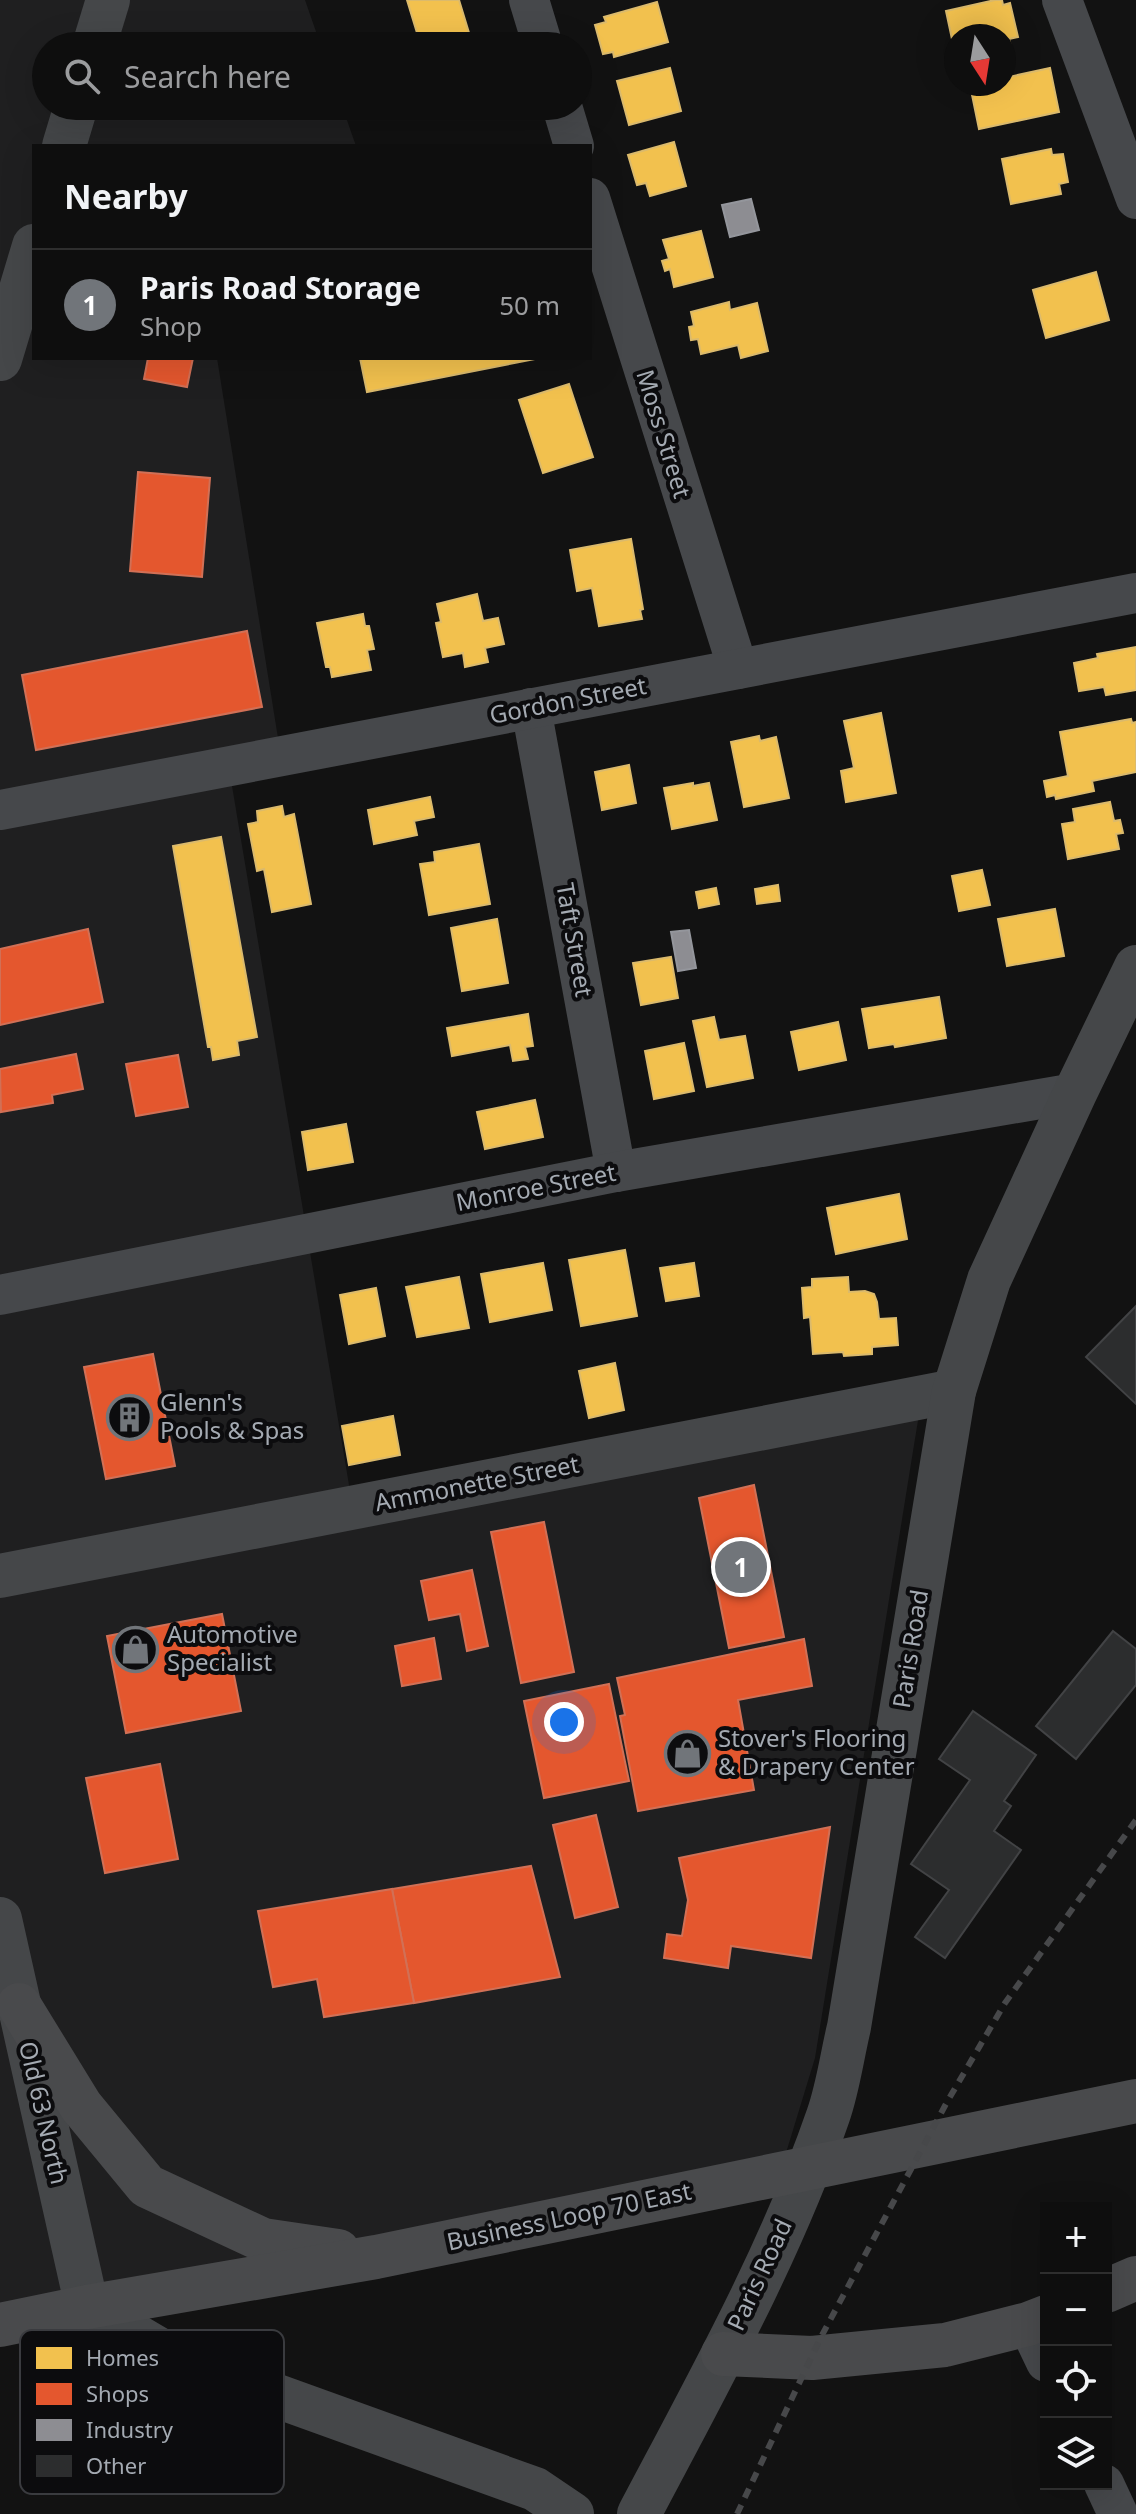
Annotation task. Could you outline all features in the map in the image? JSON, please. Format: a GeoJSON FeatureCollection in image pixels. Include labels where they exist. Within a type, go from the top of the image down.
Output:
{"type":"FeatureCollection","features":[{"type":"Feature","properties":{"kind":"main road"},"geometry":{"type":"LineString","coordinates":[[98,32],[108,0]]}},
{"type":"Feature","properties":{"kind":"main road"},"geometry":{"type":"LineString","coordinates":[[65,144],[72,120]]}},
{"type":"Feature","properties":{"kind":"main road"},"geometry":{"type":"LineString","coordinates":[[0,359],[32,253]]}},
{"type":"Feature","properties":{"kind":"main road","name":"Paris Road"},"geometry":{"type":"LineString","coordinates":[[639,2514],[723,2354],[789,2215],[829,2114],[849,2027],[954,1391],[989,1280],[1136,967]]}},
{"type":"Feature","properties":{"kind":"main road","name":"Ammonette Street"},"geometry":{"type":"LineString","coordinates":[[0,1576],[954,1391]]}},
{"type":"Feature","properties":{"kind":"main road","name":"Old 63 North"},"geometry":{"type":"LineString","coordinates":[[0,1919],[87,2307]]}},
{"type":"Feature","properties":{"kind":"main road"},"geometry":{"type":"LineString","coordinates":[[19,2005],[81,2106],[147,2186],[263,2240],[376,2257]]}},
{"type":"Feature","properties":{"kind":"main road","name":"Business Loop 70 East"},"geometry":{"type":"LineString","coordinates":[[0,2325],[376,2257],[1136,2101]]}},
{"type":"Feature","properties":{"kind":"main road"},"geometry":{"type":"LineString","coordinates":[[1112,2288],[1136,2278]]}},
{"type":"Feature","properties":{"kind":"main road"},"geometry":{"type":"LineString","coordinates":[[87,2307],[126,2330]]}},
{"type":"Feature","properties":{"kind":"main road"},"geometry":{"type":"LineString","coordinates":[[723,2354],[812,2358],[1040,2334]]}},
{"type":"Feature","properties":{"kind":"main road"},"geometry":{"type":"LineString","coordinates":[[284,2399],[535,2489],[572,2514]]}},
{"type":"Feature","properties":{"kind":"street"},"geometry":{"type":"LineString","coordinates":[[529,0],[539,32]]}},
{"type":"Feature","properties":{"kind":"street"},"geometry":{"type":"LineString","coordinates":[[1062,0],[1136,199]]}},
{"type":"Feature","properties":{"kind":"street"},"geometry":{"type":"LineString","coordinates":[[566,120],[573,144]]}},
{"type":"Feature","properties":{"kind":"street","name":"Moss Street"},"geometry":{"type":"LineString","coordinates":[[592,204],[738,669]]}},
{"type":"Feature","properties":{"kind":"street","name":"Gordon Street"},"geometry":{"type":"LineString","coordinates":[[0,810],[1136,593]]}},
{"type":"Feature","properties":{"kind":"street","name":"Taft Street"},"geometry":{"type":"LineString","coordinates":[[531,708],[616,1172]]}},
{"type":"Feature","properties":{"kind":"street","name":"Monroe Street"},"geometry":{"type":"LineString","coordinates":[[0,1295],[616,1172],[1075,1093]]}},
{"type":"Feature","properties":{"kind":"street"},"geometry":{"type":"LineString","coordinates":[[1107,2490],[1118,2514]]}},
{"type":"Feature","properties":{"kind":"shaded area"},"geometry":{"type":"Polygon","coordinates":[[[0,0],[305,0],[316,32],[32,32],[32,120],[347,120],[355,144],[32,144],[32,360],[217,360],[282,763],[230,774],[352,1503],[925,1377],[815,2058],[782,2166],[0,2321],[0,0]]]}},
{"type":"Feature","properties":{"kind":"building: Homes"},"geometry":{"type":"Polygon","coordinates":[[[407,0],[459,0],[469,32],[417,32],[407,0]]]}},
{"type":"Feature","properties":{"kind":"building: Homes"},"geometry":{"type":"Polygon","coordinates":[[[1002,0],[1003,5],[1010,3],[1015,24],[949,24],[946,11],[1002,0]]]}},
{"type":"Feature","properties":{"kind":"building: Homes"},"geometry":{"type":"Polygon","coordinates":[[[657,2],[668,42],[614,57],[613,52],[603,54],[595,25],[606,22],[604,17],[657,2]]]}},
{"type":"Feature","properties":{"kind":"building: Homes"},"geometry":{"type":"Polygon","coordinates":[[[670,68],[681,111],[629,125],[617,81],[670,68]]]}},
{"type":"Feature","properties":{"kind":"building: Homes"},"geometry":{"type":"Polygon","coordinates":[[[1050,68],[1059,112],[979,129],[972,96],[1016,96],[1016,75],[1050,68]]]}},
{"type":"Feature","properties":{"kind":"building: Homes"},"geometry":{"type":"Polygon","coordinates":[[[674,142],[686,186],[650,196],[646,183],[637,185],[628,155],[674,142]]]}},
{"type":"Feature","properties":{"kind":"building: Homes"},"geometry":{"type":"Polygon","coordinates":[[[1051,149],[1052,155],[1063,154],[1068,182],[1059,184],[1061,194],[1011,204],[1002,159],[1051,149]]]}},
{"type":"Feature","properties":{"kind":"building: Homes"},"geometry":{"type":"Polygon","coordinates":[[[701,231],[713,277],[674,287],[670,269],[665,271],[662,261],[669,259],[663,240],[701,231]]]}},
{"type":"Feature","properties":{"kind":"building: Homes"},"geometry":{"type":"Polygon","coordinates":[[[1096,272],[1109,320],[1046,338],[1033,290],[1096,272]]]}},
{"type":"Feature","properties":{"kind":"building: Homes"},"geometry":{"type":"Polygon","coordinates":[[[729,302],[730,310],[757,303],[768,351],[741,358],[738,345],[701,354],[698,339],[691,340],[689,327],[694,326],[691,312],[729,302]]]}},
{"type":"Feature","properties":{"kind":"building: Homes"},"geometry":{"type":"Polygon","coordinates":[[[360,360],[530,360],[367,392],[360,360]]]}},
{"type":"Feature","properties":{"kind":"building: Homes"},"geometry":{"type":"Polygon","coordinates":[[[569,384],[593,457],[543,473],[519,400],[569,384]]]}},
{"type":"Feature","properties":{"kind":"building: Homes"},"geometry":{"type":"Polygon","coordinates":[[[631,539],[642,619],[599,626],[592,588],[577,591],[570,550],[631,539]]]}},
{"type":"Feature","properties":{"kind":"building: Homes"},"geometry":{"type":"Polygon","coordinates":[[[477,594],[483,621],[498,618],[504,644],[485,648],[488,662],[465,667],[463,653],[443,657],[436,623],[441,622],[437,604],[477,594]]]}},
{"type":"Feature","properties":{"kind":"building: Homes"},"geometry":{"type":"Polygon","coordinates":[[[363,614],[374,649],[367,650],[371,670],[332,677],[330,667],[326,667],[317,623],[363,614]]]}},
{"type":"Feature","properties":{"kind":"building: Homes"},"geometry":{"type":"Polygon","coordinates":[[[1136,647],[1136,690],[1106,695],[1104,687],[1079,691],[1074,663],[1098,658],[1097,654],[1136,647]]]}},
{"type":"Feature","properties":{"kind":"building: Homes"},"geometry":{"type":"Polygon","coordinates":[[[881,713],[896,793],[846,802],[841,771],[854,768],[844,721],[881,713]]]}},
{"type":"Feature","properties":{"kind":"building: Homes"},"geometry":{"type":"Polygon","coordinates":[[[1131,719],[1132,723],[1136,722],[1136,772],[1092,781],[1094,791],[1056,799],[1055,795],[1047,797],[1044,781],[1068,776],[1060,732],[1131,719]]]}},
{"type":"Feature","properties":{"kind":"building: Homes"},"geometry":{"type":"Polygon","coordinates":[[[759,736],[760,741],[776,737],[789,798],[744,807],[731,742],[759,736]]]}},
{"type":"Feature","properties":{"kind":"building: Homes"},"geometry":{"type":"Polygon","coordinates":[[[629,765],[636,803],[602,810],[595,772],[629,765]]]}},
{"type":"Feature","properties":{"kind":"building: Homes"},"geometry":{"type":"Polygon","coordinates":[[[693,783],[693,786],[709,783],[717,820],[672,829],[664,788],[693,783]]]}},
{"type":"Feature","properties":{"kind":"building: Homes"},"geometry":{"type":"Polygon","coordinates":[[[430,797],[434,817],[414,821],[417,835],[374,844],[368,810],[430,797]]]}},
{"type":"Feature","properties":{"kind":"building: Homes"},"geometry":{"type":"Polygon","coordinates":[[[1110,802],[1114,821],[1120,820],[1123,833],[1116,834],[1119,849],[1068,859],[1062,824],[1075,822],[1073,809],[1110,802]]]}},
{"type":"Feature","properties":{"kind":"building: Homes"},"geometry":{"type":"Polygon","coordinates":[[[282,806],[284,817],[294,814],[311,904],[272,912],[264,869],[257,871],[248,824],[258,822],[257,811],[282,806]]]}},
{"type":"Feature","properties":{"kind":"building: Homes"},"geometry":{"type":"Polygon","coordinates":[[[221,837],[257,1037],[237,1041],[239,1055],[213,1060],[211,1047],[208,1047],[173,846],[221,837]]]}},
{"type":"Feature","properties":{"kind":"building: Homes"},"geometry":{"type":"Polygon","coordinates":[[[479,844],[490,904],[429,915],[420,864],[435,862],[434,852],[479,844]]]}},
{"type":"Feature","properties":{"kind":"building: Homes"},"geometry":{"type":"Polygon","coordinates":[[[982,870],[990,905],[959,911],[952,876],[982,870]]]}},
{"type":"Feature","properties":{"kind":"building: Homes"},"geometry":{"type":"Polygon","coordinates":[[[778,885],[780,901],[757,904],[755,889],[778,885]]]}},
{"type":"Feature","properties":{"kind":"building: Homes"},"geometry":{"type":"Polygon","coordinates":[[[716,888],[719,904],[699,908],[696,892],[716,888]]]}},
{"type":"Feature","properties":{"kind":"building: Homes"},"geometry":{"type":"Polygon","coordinates":[[[1055,909],[1064,956],[1007,966],[998,919],[1055,909]]]}},
{"type":"Feature","properties":{"kind":"building: Homes"},"geometry":{"type":"Polygon","coordinates":[[[497,919],[508,983],[462,991],[451,928],[497,919]]]}},
{"type":"Feature","properties":{"kind":"building: Homes"},"geometry":{"type":"Polygon","coordinates":[[[671,957],[678,998],[641,1005],[633,963],[671,957]]]}},
{"type":"Feature","properties":{"kind":"building: Homes"},"geometry":{"type":"Polygon","coordinates":[[[939,997],[946,1038],[869,1048],[862,1009],[939,997]]]}},
{"type":"Feature","properties":{"kind":"building: Homes"},"geometry":{"type":"Polygon","coordinates":[[[528,1014],[533,1046],[525,1047],[528,1059],[513,1061],[510,1045],[452,1056],[447,1028],[528,1014]]]}},
{"type":"Feature","properties":{"kind":"building: Homes"},"geometry":{"type":"Polygon","coordinates":[[[714,1017],[719,1040],[745,1036],[753,1078],[707,1087],[693,1021],[714,1017]]]}},
{"type":"Feature","properties":{"kind":"building: Homes"},"geometry":{"type":"Polygon","coordinates":[[[838,1022],[846,1060],[799,1070],[791,1032],[838,1022]]]}},
{"type":"Feature","properties":{"kind":"building: Homes"},"geometry":{"type":"Polygon","coordinates":[[[684,1043],[694,1091],[654,1099],[645,1051],[684,1043]]]}},
{"type":"Feature","properties":{"kind":"building: Homes"},"geometry":{"type":"Polygon","coordinates":[[[535,1100],[543,1137],[485,1149],[477,1112],[535,1100]]]}},
{"type":"Feature","properties":{"kind":"building: Homes"},"geometry":{"type":"Polygon","coordinates":[[[346,1124],[353,1162],[308,1170],[302,1132],[346,1124]]]}},
{"type":"Feature","properties":{"kind":"building: Homes"},"geometry":{"type":"Polygon","coordinates":[[[899,1194],[907,1239],[836,1254],[827,1208],[899,1194]]]}},
{"type":"Feature","properties":{"kind":"building: Homes"},"geometry":{"type":"Polygon","coordinates":[[[625,1250],[637,1316],[581,1326],[569,1260],[625,1250]]]}},
{"type":"Feature","properties":{"kind":"building: Homes"},"geometry":{"type":"Polygon","coordinates":[[[543,1263],[552,1310],[490,1322],[481,1274],[543,1263]]]}},
{"type":"Feature","properties":{"kind":"building: Homes"},"geometry":{"type":"Polygon","coordinates":[[[694,1263],[699,1296],[666,1301],[660,1268],[694,1263]]]}},
{"type":"Feature","properties":{"kind":"building: Homes"},"geometry":{"type":"Polygon","coordinates":[[[459,1277],[469,1328],[417,1337],[406,1287],[459,1277]]]}},
{"type":"Feature","properties":{"kind":"building: Homes"},"geometry":{"type":"Polygon","coordinates":[[[848,1277],[849,1292],[874,1294],[879,1319],[896,1318],[898,1345],[872,1347],[872,1354],[813,1354],[810,1317],[804,1318],[802,1288],[812,1287],[812,1279],[848,1277]]]}},
{"type":"Feature","properties":{"kind":"building: Homes"},"geometry":{"type":"Polygon","coordinates":[[[376,1288],[385,1336],[349,1344],[340,1295],[376,1288]]]}},
{"type":"Feature","properties":{"kind":"building: Homes"},"geometry":{"type":"Polygon","coordinates":[[[615,1363],[624,1410],[589,1418],[579,1371],[615,1363]]]}},
{"type":"Feature","properties":{"kind":"building: Homes"},"geometry":{"type":"Polygon","coordinates":[[[393,1416],[400,1455],[349,1465],[342,1426],[393,1416]]]}},
{"type":"Feature","properties":{"kind":"building: Shops"},"geometry":{"type":"Polygon","coordinates":[[[148,360],[193,360],[187,387],[144,379],[148,360]]]}},
{"type":"Feature","properties":{"kind":"building: Shops"},"geometry":{"type":"Polygon","coordinates":[[[138,472],[210,478],[202,577],[130,571],[138,472]]]}},
{"type":"Feature","properties":{"kind":"building: Shops"},"geometry":{"type":"Polygon","coordinates":[[[247,631],[262,707],[36,750],[22,675],[247,631]]]}},
{"type":"Feature","properties":{"kind":"building: Shops"},"geometry":{"type":"Polygon","coordinates":[[[88,929],[103,1002],[0,1025],[0,949],[88,929]]]}},
{"type":"Feature","properties":{"kind":"building: Shops"},"geometry":{"type":"Polygon","coordinates":[[[76,1054],[83,1089],[52,1095],[53,1103],[1,1112],[0,1069],[76,1054]]]}},
{"type":"Feature","properties":{"kind":"building: Shops"},"geometry":{"type":"Polygon","coordinates":[[[178,1055],[188,1107],[136,1116],[126,1064],[178,1055]]]}},
{"type":"Feature","properties":{"kind":"building: Shops","name":"Glenn's Pools & Spas"},"geometry":{"type":"Polygon","coordinates":[[[153,1354],[175,1466],[106,1479],[84,1367],[153,1354]]]}},
{"type":"Feature","properties":{"kind":"building: Shops"},"geometry":{"type":"Polygon","coordinates":[[[754,1485],[784,1637],[729,1648],[699,1498],[754,1485]]]}},
{"type":"Feature","properties":{"kind":"building: Shops"},"geometry":{"type":"Polygon","coordinates":[[[544,1522],[574,1672],[521,1683],[491,1532],[544,1522]]]}},
{"type":"Feature","properties":{"kind":"building: Shops"},"geometry":{"type":"Polygon","coordinates":[[[472,1570],[488,1646],[467,1651],[460,1614],[429,1620],[421,1581],[472,1570]]]}},
{"type":"Feature","properties":{"kind":"building: Shops"},"geometry":{"type":"Polygon","coordinates":[[[222,1614],[241,1711],[126,1733],[107,1636],[222,1614]]]}},
{"type":"Feature","properties":{"kind":"building: Shops"},"geometry":{"type":"Polygon","coordinates":[[[434,1638],[441,1679],[402,1686],[395,1646],[434,1638]]]}},
{"type":"Feature","properties":{"kind":"building: Shops","name":"Stover's Flooring & Drapery Center"},"geometry":{"type":"Polygon","coordinates":[[[804,1639],[812,1686],[738,1700],[754,1790],[638,1811],[620,1716],[625,1715],[617,1678],[804,1639]]]}},
{"type":"Feature","properties":{"kind":"building: Shops"},"geometry":{"type":"Polygon","coordinates":[[[609,1684],[629,1781],[544,1798],[524,1701],[609,1684]]]}},
{"type":"Feature","properties":{"kind":"building: Shops"},"geometry":{"type":"Polygon","coordinates":[[[160,1764],[178,1859],[105,1873],[86,1778],[160,1764]]]}},
{"type":"Feature","properties":{"kind":"building: Shops"},"geometry":{"type":"Polygon","coordinates":[[[596,1815],[618,1907],[575,1918],[553,1825],[596,1815]]]}},
{"type":"Feature","properties":{"kind":"building: Shops"},"geometry":{"type":"Polygon","coordinates":[[[830,1827],[811,1958],[731,1946],[728,1968],[664,1958],[667,1934],[682,1936],[688,1900],[679,1858],[830,1827]]]}},
{"type":"Feature","properties":{"kind":"building: Shops"},"geometry":{"type":"Polygon","coordinates":[[[531,1866],[560,1977],[414,2003],[392,1889],[531,1866]]]}},
{"type":"Feature","properties":{"kind":"building: Shops"},"geometry":{"type":"Polygon","coordinates":[[[392,1889],[414,2003],[324,2017],[317,1979],[273,1987],[258,1911],[392,1889]]]}},
{"type":"Feature","properties":{"kind":"building: Industry"},"geometry":{"type":"Polygon","coordinates":[[[751,199],[759,230],[730,237],[722,205],[751,199]]]}},
{"type":"Feature","properties":{"kind":"building: Industry"},"geometry":{"type":"Polygon","coordinates":[[[689,930],[696,968],[678,971],[671,932],[689,930]]]}},
{"type":"Feature","properties":{"kind":"building: Other"},"geometry":{"type":"Polygon","coordinates":[[[1136,1306],[1136,1404],[1086,1357],[1136,1306]]]}},
{"type":"Feature","properties":{"kind":"building: Other"},"geometry":{"type":"Polygon","coordinates":[[[1113,1631],[1136,1649],[1136,1685],[1076,1759],[1036,1726],[1113,1631]]]}},
{"type":"Feature","properties":{"kind":"building: Other"},"geometry":{"type":"Polygon","coordinates":[[[973,1711],[1036,1755],[1004,1801],[1011,1806],[994,1831],[1021,1850],[945,1958],[915,1937],[949,1890],[911,1864],[970,1780],[939,1759],[973,1711]]]}},
{"type":"Feature","properties":{"kind":"railway"},"geometry":{"type":"LineString","coordinates":[[737,2514],[821,2337],[947,2102],[1005,2003],[1136,1820]]}},
{"type":"Feature","properties":{"kind":"place","name":"Glenn's Pools & Spas"},"geometry":{"type":"Point","coordinates":[129,1417]}},
{"type":"Feature","properties":{"kind":"place","name":"Paris Road Storage"},"geometry":{"type":"Point","coordinates":[741,1567]}},
{"type":"Feature","properties":{"kind":"place","name":"Automotive Specialist"},"geometry":{"type":"Point","coordinates":[136,1649]}},
{"type":"Feature","properties":{"kind":"place","name":"Stover's Flooring & Drapery Center"},"geometry":{"type":"Point","coordinates":[687,1753]}}]}
